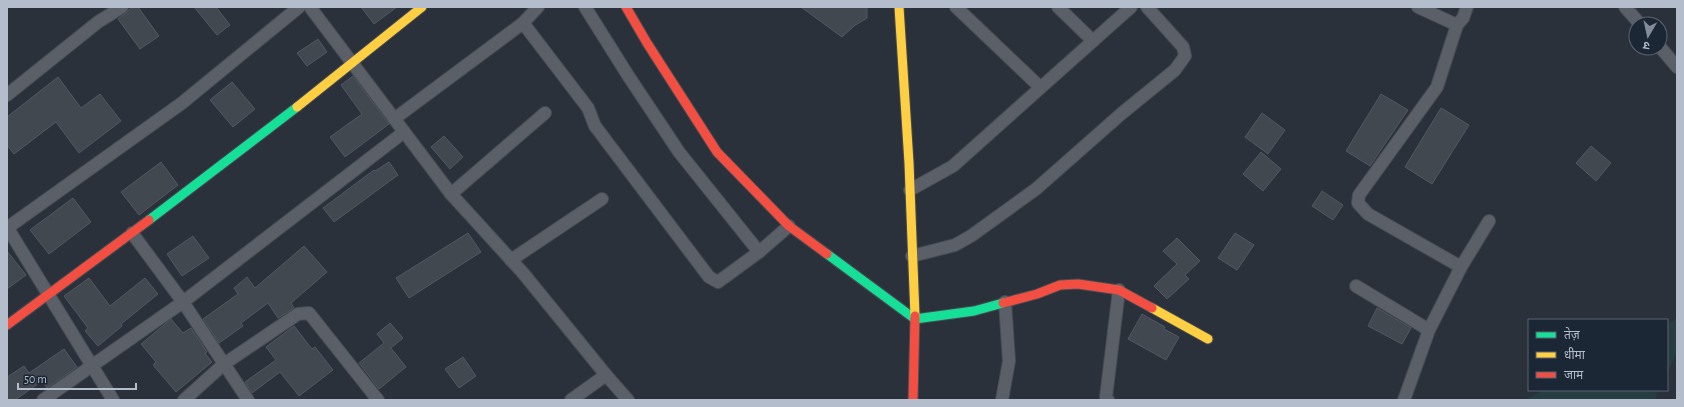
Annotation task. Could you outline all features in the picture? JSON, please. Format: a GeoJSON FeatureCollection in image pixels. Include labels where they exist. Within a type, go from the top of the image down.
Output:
{"type":"FeatureCollection","features":[{"type":"Feature","properties":{"kind":"street"},"geometry":{"type":"LineString","coordinates":[[7,95],[98,22],[122,7]]}},
{"type":"Feature","properties":{"kind":"street"},"geometry":{"type":"LineString","coordinates":[[113,400],[7,228],[182,103],[299,7]]}},
{"type":"Feature","properties":{"kind":"street"},"geometry":{"type":"LineString","coordinates":[[310,7],[451,194],[511,260],[606,376],[628,400]]}},
{"type":"Feature","properties":{"kind":"street"},"geometry":{"type":"LineString","coordinates":[[7,325],[132,233],[353,64],[422,7]]}},
{"type":"Feature","properties":{"kind":"street"},"geometry":{"type":"LineString","coordinates":[[394,119],[523,23],[538,7]]}},
{"type":"Feature","properties":{"kind":"street"},"geometry":{"type":"LineString","coordinates":[[585,7],[629,78],[678,152],[759,252]]}},
{"type":"Feature","properties":{"kind":"street"},"geometry":{"type":"LineString","coordinates":[[626,7],[647,43],[717,152],[790,226],[914,319],[974,311],[1037,294],[1060,285],[1078,284],[1119,290],[1208,339]]}},
{"type":"Feature","properties":{"kind":"street"},"geometry":{"type":"LineString","coordinates":[[899,7],[910,190],[914,319],[913,400]]}},
{"type":"Feature","properties":{"kind":"street"},"geometry":{"type":"LineString","coordinates":[[956,7],[1040,87]]}},
{"type":"Feature","properties":{"kind":"street"},"geometry":{"type":"LineString","coordinates":[[1058,7],[1093,40]]}},
{"type":"Feature","properties":{"kind":"street"},"geometry":{"type":"LineString","coordinates":[[910,190],[953,166],[1131,7]]}},
{"type":"Feature","properties":{"kind":"street"},"geometry":{"type":"LineString","coordinates":[[912,256],[955,245],[971,236],[1036,189],[1120,114],[1175,70],[1184,56],[1183,47],[1148,7]]}},
{"type":"Feature","properties":{"kind":"street"},"geometry":{"type":"LineString","coordinates":[[1418,7],[1457,25]]}},
{"type":"Feature","properties":{"kind":"street"},"geometry":{"type":"LineString","coordinates":[[1461,267],[1368,214],[1358,202],[1359,195],[1437,87],[1457,25],[1463,18],[1467,7]]}},
{"type":"Feature","properties":{"kind":"street"},"geometry":{"type":"LineString","coordinates":[[1625,7],[1633,16]]}},
{"type":"Feature","properties":{"kind":"street"},"geometry":{"type":"LineString","coordinates":[[523,23],[588,108],[595,126],[709,277],[718,282],[759,252],[790,226]]}},
{"type":"Feature","properties":{"kind":"street"},"geometry":{"type":"LineString","coordinates":[[1668,53],[1677,67]]}},
{"type":"Feature","properties":{"kind":"street"},"geometry":{"type":"LineString","coordinates":[[451,194],[545,113]]}},
{"type":"Feature","properties":{"kind":"street"},"geometry":{"type":"LineString","coordinates":[[43,400],[183,302],[404,132]]}},
{"type":"Feature","properties":{"kind":"street"},"geometry":{"type":"LineString","coordinates":[[511,260],[602,199]]}},
{"type":"Feature","properties":{"kind":"street"},"geometry":{"type":"LineString","coordinates":[[1404,400],[1428,330],[1461,267],[1489,221]]}},
{"type":"Feature","properties":{"kind":"street"},"geometry":{"type":"LineString","coordinates":[[132,233],[183,302],[248,400]]}},
{"type":"Feature","properties":{"kind":"street"},"geometry":{"type":"LineString","coordinates":[[1356,286],[1428,330]]}},
{"type":"Feature","properties":{"kind":"street"},"geometry":{"type":"LineString","coordinates":[[1108,400],[1106,398],[1119,290]]}},
{"type":"Feature","properties":{"kind":"street"},"geometry":{"type":"LineString","coordinates":[[1002,400],[1009,361],[1005,302]]}},
{"type":"Feature","properties":{"kind":"street"},"geometry":{"type":"LineString","coordinates":[[184,400],[224,364],[298,314],[309,313],[378,400]]}},
{"type":"Feature","properties":{"kind":"street"},"geometry":{"type":"LineString","coordinates":[[571,400],[606,376]]}},
{"type":"Feature","properties":{"kind":"green space"},"geometry":{"type":"Polygon","coordinates":[[[1677,318],[1677,352],[1668,372],[1668,323],[1677,318]]]}},
{"type":"Feature","properties":{"kind":"green space"},"geometry":{"type":"Polygon","coordinates":[[[1542,391],[1659,391],[1655,400],[1525,400],[1542,391]]]}},
{"type":"Feature","properties":{"kind":"building"},"geometry":{"type":"Polygon","coordinates":[[[132,7],[138,7],[159,36],[140,49],[118,19],[132,7]]]}},
{"type":"Feature","properties":{"kind":"building"},"geometry":{"type":"Polygon","coordinates":[[[194,7],[216,7],[230,25],[217,35],[194,7]]]}},
{"type":"Feature","properties":{"kind":"building"},"geometry":{"type":"Polygon","coordinates":[[[361,7],[397,7],[374,24],[361,7]]]}},
{"type":"Feature","properties":{"kind":"building"},"geometry":{"type":"Polygon","coordinates":[[[801,7],[867,7],[867,18],[854,26],[842,37],[801,7]]]}},
{"type":"Feature","properties":{"kind":"building"},"geometry":{"type":"Polygon","coordinates":[[[318,39],[327,52],[307,66],[297,53],[318,39]]]}},
{"type":"Feature","properties":{"kind":"building"},"geometry":{"type":"Polygon","coordinates":[[[353,76],[389,124],[345,157],[330,137],[362,114],[341,85],[353,76]]]}},
{"type":"Feature","properties":{"kind":"building"},"geometry":{"type":"Polygon","coordinates":[[[58,77],[81,108],[100,94],[121,121],[79,153],[56,122],[14,154],[7,145],[7,117],[58,77]]]}},
{"type":"Feature","properties":{"kind":"building"},"geometry":{"type":"Polygon","coordinates":[[[232,82],[255,109],[233,127],[210,100],[232,82]]]}},
{"type":"Feature","properties":{"kind":"building"},"geometry":{"type":"Polygon","coordinates":[[[1381,94],[1408,110],[1370,166],[1346,151],[1381,94]]]}},
{"type":"Feature","properties":{"kind":"building"},"geometry":{"type":"Polygon","coordinates":[[[1441,108],[1469,125],[1432,184],[1405,167],[1441,108]]]}},
{"type":"Feature","properties":{"kind":"building"},"geometry":{"type":"Polygon","coordinates":[[[1262,113],[1285,130],[1268,154],[1245,137],[1262,113]]]}},
{"type":"Feature","properties":{"kind":"building"},"geometry":{"type":"Polygon","coordinates":[[[444,136],[463,157],[450,169],[431,147],[444,136]]]}},
{"type":"Feature","properties":{"kind":"building"},"geometry":{"type":"Polygon","coordinates":[[[1591,146],[1611,163],[1596,181],[1576,163],[1591,146]]]}},
{"type":"Feature","properties":{"kind":"building"},"geometry":{"type":"Polygon","coordinates":[[[1261,152],[1281,169],[1263,191],[1243,174],[1261,152]]]}},
{"type":"Feature","properties":{"kind":"building"},"geometry":{"type":"Polygon","coordinates":[[[161,162],[178,185],[139,215],[121,192],[161,162]]]}},
{"type":"Feature","properties":{"kind":"building"},"geometry":{"type":"Polygon","coordinates":[[[389,162],[398,175],[334,222],[323,208],[374,170],[375,171],[389,162]]]}},
{"type":"Feature","properties":{"kind":"building"},"geometry":{"type":"Polygon","coordinates":[[[1322,191],[1343,205],[1333,220],[1312,206],[1322,191]]]}},
{"type":"Feature","properties":{"kind":"building"},"geometry":{"type":"Polygon","coordinates":[[[73,198],[91,222],[49,254],[30,230],[73,198]]]}},
{"type":"Feature","properties":{"kind":"building"},"geometry":{"type":"Polygon","coordinates":[[[468,233],[481,252],[409,298],[396,278],[468,233]]]}},
{"type":"Feature","properties":{"kind":"building"},"geometry":{"type":"Polygon","coordinates":[[[1235,233],[1254,245],[1237,270],[1218,258],[1235,233]]]}},
{"type":"Feature","properties":{"kind":"building"},"geometry":{"type":"Polygon","coordinates":[[[193,236],[209,258],[182,276],[167,254],[193,236]]]}},
{"type":"Feature","properties":{"kind":"building"},"geometry":{"type":"Polygon","coordinates":[[[1177,238],[1200,261],[1185,275],[1189,279],[1167,299],[1154,286],[1177,264],[1163,251],[1177,238]]]}},
{"type":"Feature","properties":{"kind":"building"},"geometry":{"type":"Polygon","coordinates":[[[304,246],[327,272],[291,303],[294,308],[278,318],[268,303],[241,323],[243,326],[219,343],[203,319],[238,294],[234,288],[247,277],[255,288],[304,246]]]}},
{"type":"Feature","properties":{"kind":"building"},"geometry":{"type":"Polygon","coordinates":[[[7,251],[26,275],[7,289],[7,251]]]}},
{"type":"Feature","properties":{"kind":"building"},"geometry":{"type":"Polygon","coordinates":[[[89,278],[110,306],[145,278],[158,294],[121,324],[122,326],[98,346],[85,331],[88,328],[64,296],[89,278]]]}},
{"type":"Feature","properties":{"kind":"building"},"geometry":{"type":"Polygon","coordinates":[[[1377,308],[1411,328],[1402,344],[1368,326],[1377,308]]]}},
{"type":"Feature","properties":{"kind":"building"},"geometry":{"type":"Polygon","coordinates":[[[1142,314],[1179,337],[1166,360],[1128,339],[1142,314]]]}},
{"type":"Feature","properties":{"kind":"building"},"geometry":{"type":"Polygon","coordinates":[[[171,319],[183,333],[191,328],[207,352],[205,353],[212,362],[176,392],[153,365],[156,362],[141,344],[171,319]]]}},
{"type":"Feature","properties":{"kind":"building"},"geometry":{"type":"Polygon","coordinates":[[[390,323],[403,338],[391,348],[406,367],[379,389],[359,363],[384,343],[377,334],[390,323]]]}},
{"type":"Feature","properties":{"kind":"building"},"geometry":{"type":"Polygon","coordinates":[[[294,326],[312,349],[315,347],[333,370],[299,396],[280,372],[252,393],[245,382],[276,360],[266,347],[294,326]]]}},
{"type":"Feature","properties":{"kind":"building"},"geometry":{"type":"Polygon","coordinates":[[[64,349],[77,367],[47,388],[42,381],[15,400],[7,400],[7,377],[24,366],[29,373],[64,349]]]}},
{"type":"Feature","properties":{"kind":"building"},"geometry":{"type":"Polygon","coordinates":[[[463,357],[476,376],[459,388],[445,369],[463,357]]]}},
{"type":"Feature","properties":{"kind":"traffic: fast"},"geometry":{"type":"LineString","coordinates":[[149,220],[297,107]]}},
{"type":"Feature","properties":{"kind":"traffic: fast"},"geometry":{"type":"LineString","coordinates":[[827,254],[915,319],[974,311],[1003,303]]}},
{"type":"Feature","properties":{"kind":"traffic: slow"},"geometry":{"type":"LineString","coordinates":[[297,107],[422,7]]}},
{"type":"Feature","properties":{"kind":"traffic: slow"},"geometry":{"type":"LineString","coordinates":[[899,7],[909,163],[915,316]]}},
{"type":"Feature","properties":{"kind":"traffic: slow"},"geometry":{"type":"LineString","coordinates":[[1152,308],[1208,339]]}},
{"type":"Feature","properties":{"kind":"traffic: jam"},"geometry":{"type":"LineString","coordinates":[[626,7],[647,43],[717,152],[789,226],[827,254]]}},
{"type":"Feature","properties":{"kind":"traffic: jam"},"geometry":{"type":"LineString","coordinates":[[7,325],[149,220]]}},
{"type":"Feature","properties":{"kind":"traffic: jam"},"geometry":{"type":"LineString","coordinates":[[1003,303],[1037,294],[1060,285],[1078,284],[1119,290],[1152,308]]}},
{"type":"Feature","properties":{"kind":"traffic: jam"},"geometry":{"type":"LineString","coordinates":[[913,400],[915,316]]}}]}
